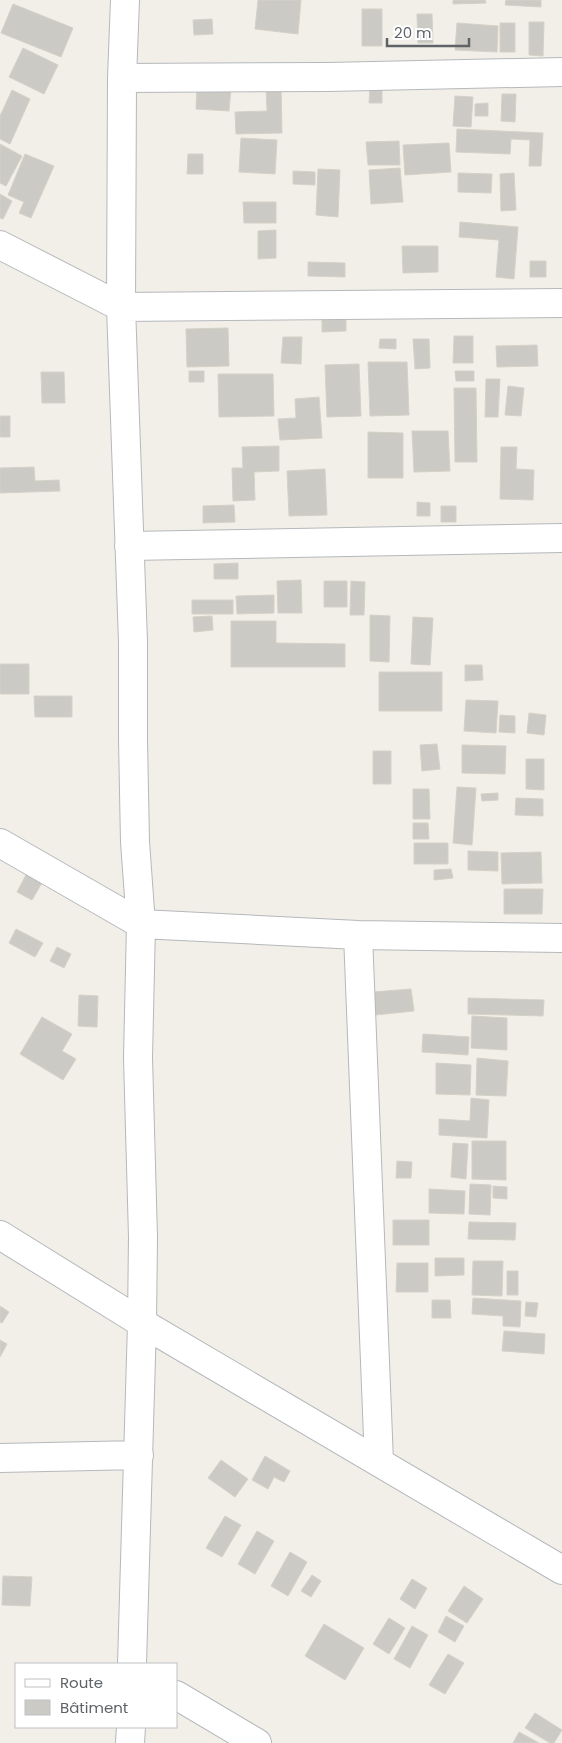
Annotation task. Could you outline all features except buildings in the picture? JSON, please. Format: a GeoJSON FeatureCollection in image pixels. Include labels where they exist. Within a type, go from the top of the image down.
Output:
{"type":"FeatureCollection","features":[{"type":"Feature","properties":{"kind":"street"},"geometry":{"type":"LineString","coordinates":[[125,0],[122,78],[121,307],[133,642],[135,842],[141,924],[138,1058],[142,1153],[142,1323],[132,1663]]}},
{"type":"Feature","properties":{"kind":"street"},"geometry":{"type":"LineString","coordinates":[[122,78],[328,77],[562,72]]}},
{"type":"Feature","properties":{"kind":"street"},"geometry":{"type":"LineString","coordinates":[[0,245],[121,307],[562,302]]}},
{"type":"Feature","properties":{"kind":"street"},"geometry":{"type":"LineString","coordinates":[[129,546],[562,538]]}},
{"type":"Feature","properties":{"kind":"street"},"geometry":{"type":"LineString","coordinates":[[0,843],[141,924],[358,935],[562,938]]}},
{"type":"Feature","properties":{"kind":"street"},"geometry":{"type":"LineString","coordinates":[[358,935],[380,1462]]}},
{"type":"Feature","properties":{"kind":"street"},"geometry":{"type":"LineString","coordinates":[[0,1235],[142,1323],[562,1570]]}},
{"type":"Feature","properties":{"kind":"street"},"geometry":{"type":"LineString","coordinates":[[0,1458],[139,1454]]}},
{"type":"Feature","properties":{"kind":"street"},"geometry":{"type":"LineString","coordinates":[[178,1697],[257,1743]]}},
{"type":"Feature","properties":{"kind":"street"},"geometry":{"type":"LineString","coordinates":[[130,1743],[131,1728]]}}]}
